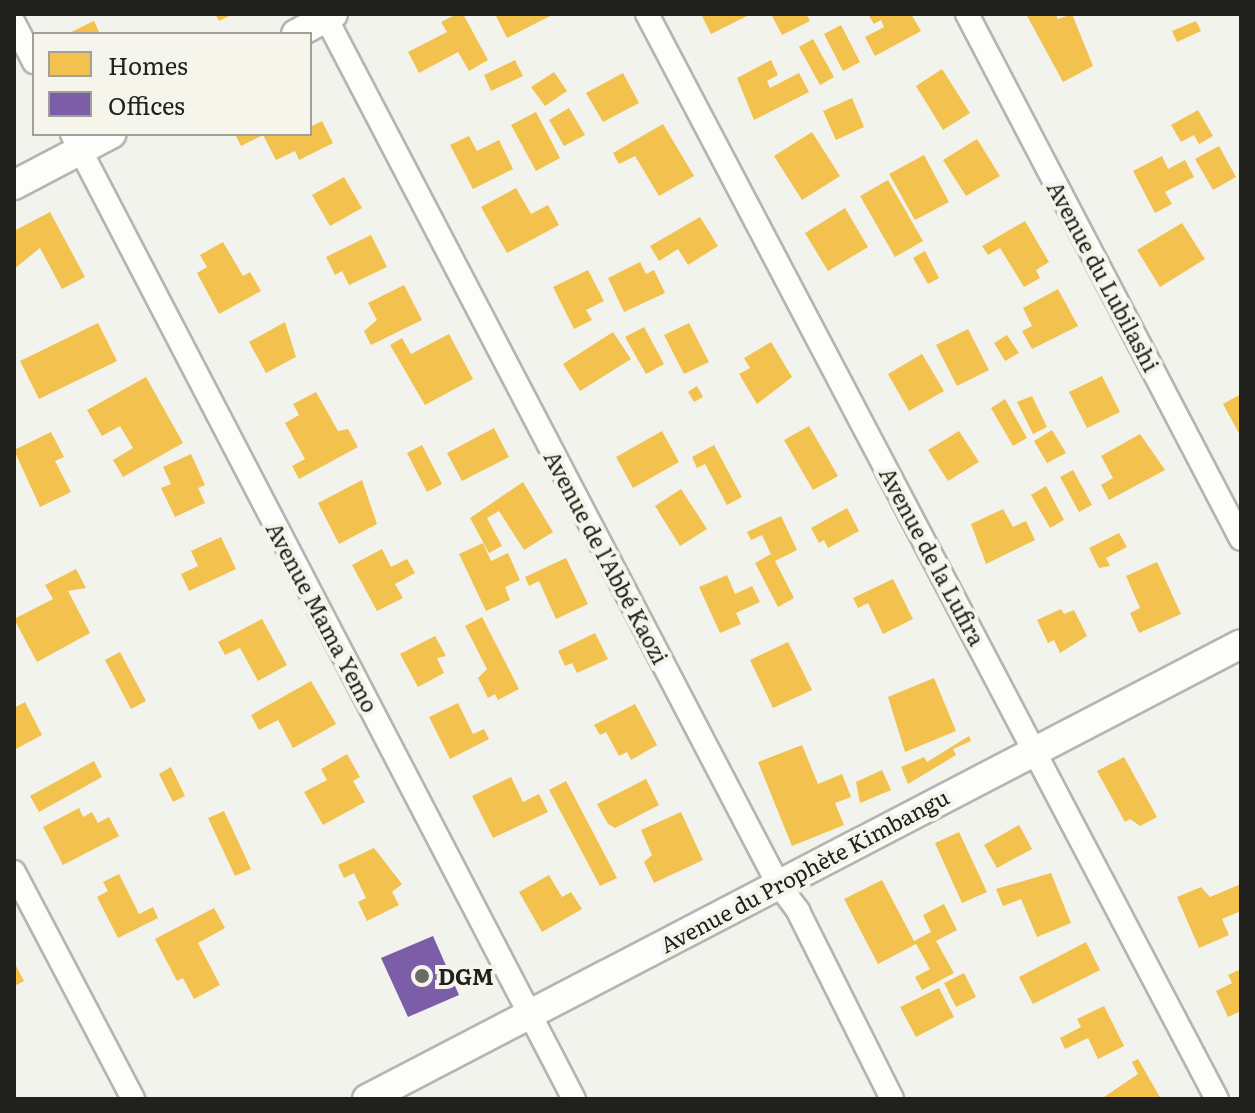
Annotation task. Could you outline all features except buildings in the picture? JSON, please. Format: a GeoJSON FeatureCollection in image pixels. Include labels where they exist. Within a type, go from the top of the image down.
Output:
{"type":"FeatureCollection","features":[{"type":"Feature","properties":{"kind":"street","name":"Avenue de la Lufira"},"geometry":{"type":"LineString","coordinates":[[647,14],[1217,1099]]}},
{"type":"Feature","properties":{"kind":"street","name":"Avenue du Lubilashi"},"geometry":{"type":"LineString","coordinates":[[967,14],[1241,539]]}},
{"type":"Feature","properties":{"kind":"street"},"geometry":{"type":"LineString","coordinates":[[299,32],[328,15]]}},
{"type":"Feature","properties":{"kind":"street","name":"Avenue de l'Abbé Kaozi"},"geometry":{"type":"LineString","coordinates":[[328,15],[778,884],[798,911],[892,1099]]}},
{"type":"Feature","properties":{"kind":"street"},"geometry":{"type":"LineString","coordinates":[[14,23],[32,58]]}},
{"type":"Feature","properties":{"kind":"street"},"geometry":{"type":"LineString","coordinates":[[14,185],[76,142],[102,136]]}},
{"type":"Feature","properties":{"kind":"street","name":"Avenue Mama Yemo"},"geometry":{"type":"LineString","coordinates":[[76,142],[574,1099]]}},
{"type":"Feature","properties":{"kind":"street","name":"Avenue du Prophète Kimbangu"},"geometry":{"type":"LineString","coordinates":[[367,1099],[1241,644]]}},
{"type":"Feature","properties":{"kind":"street"},"geometry":{"type":"LineString","coordinates":[[14,872],[133,1099]]}},
{"type":"Feature","properties":{"kind":"place","name":"DGM"},"geometry":{"type":"Point","coordinates":[422,976]}}]}
